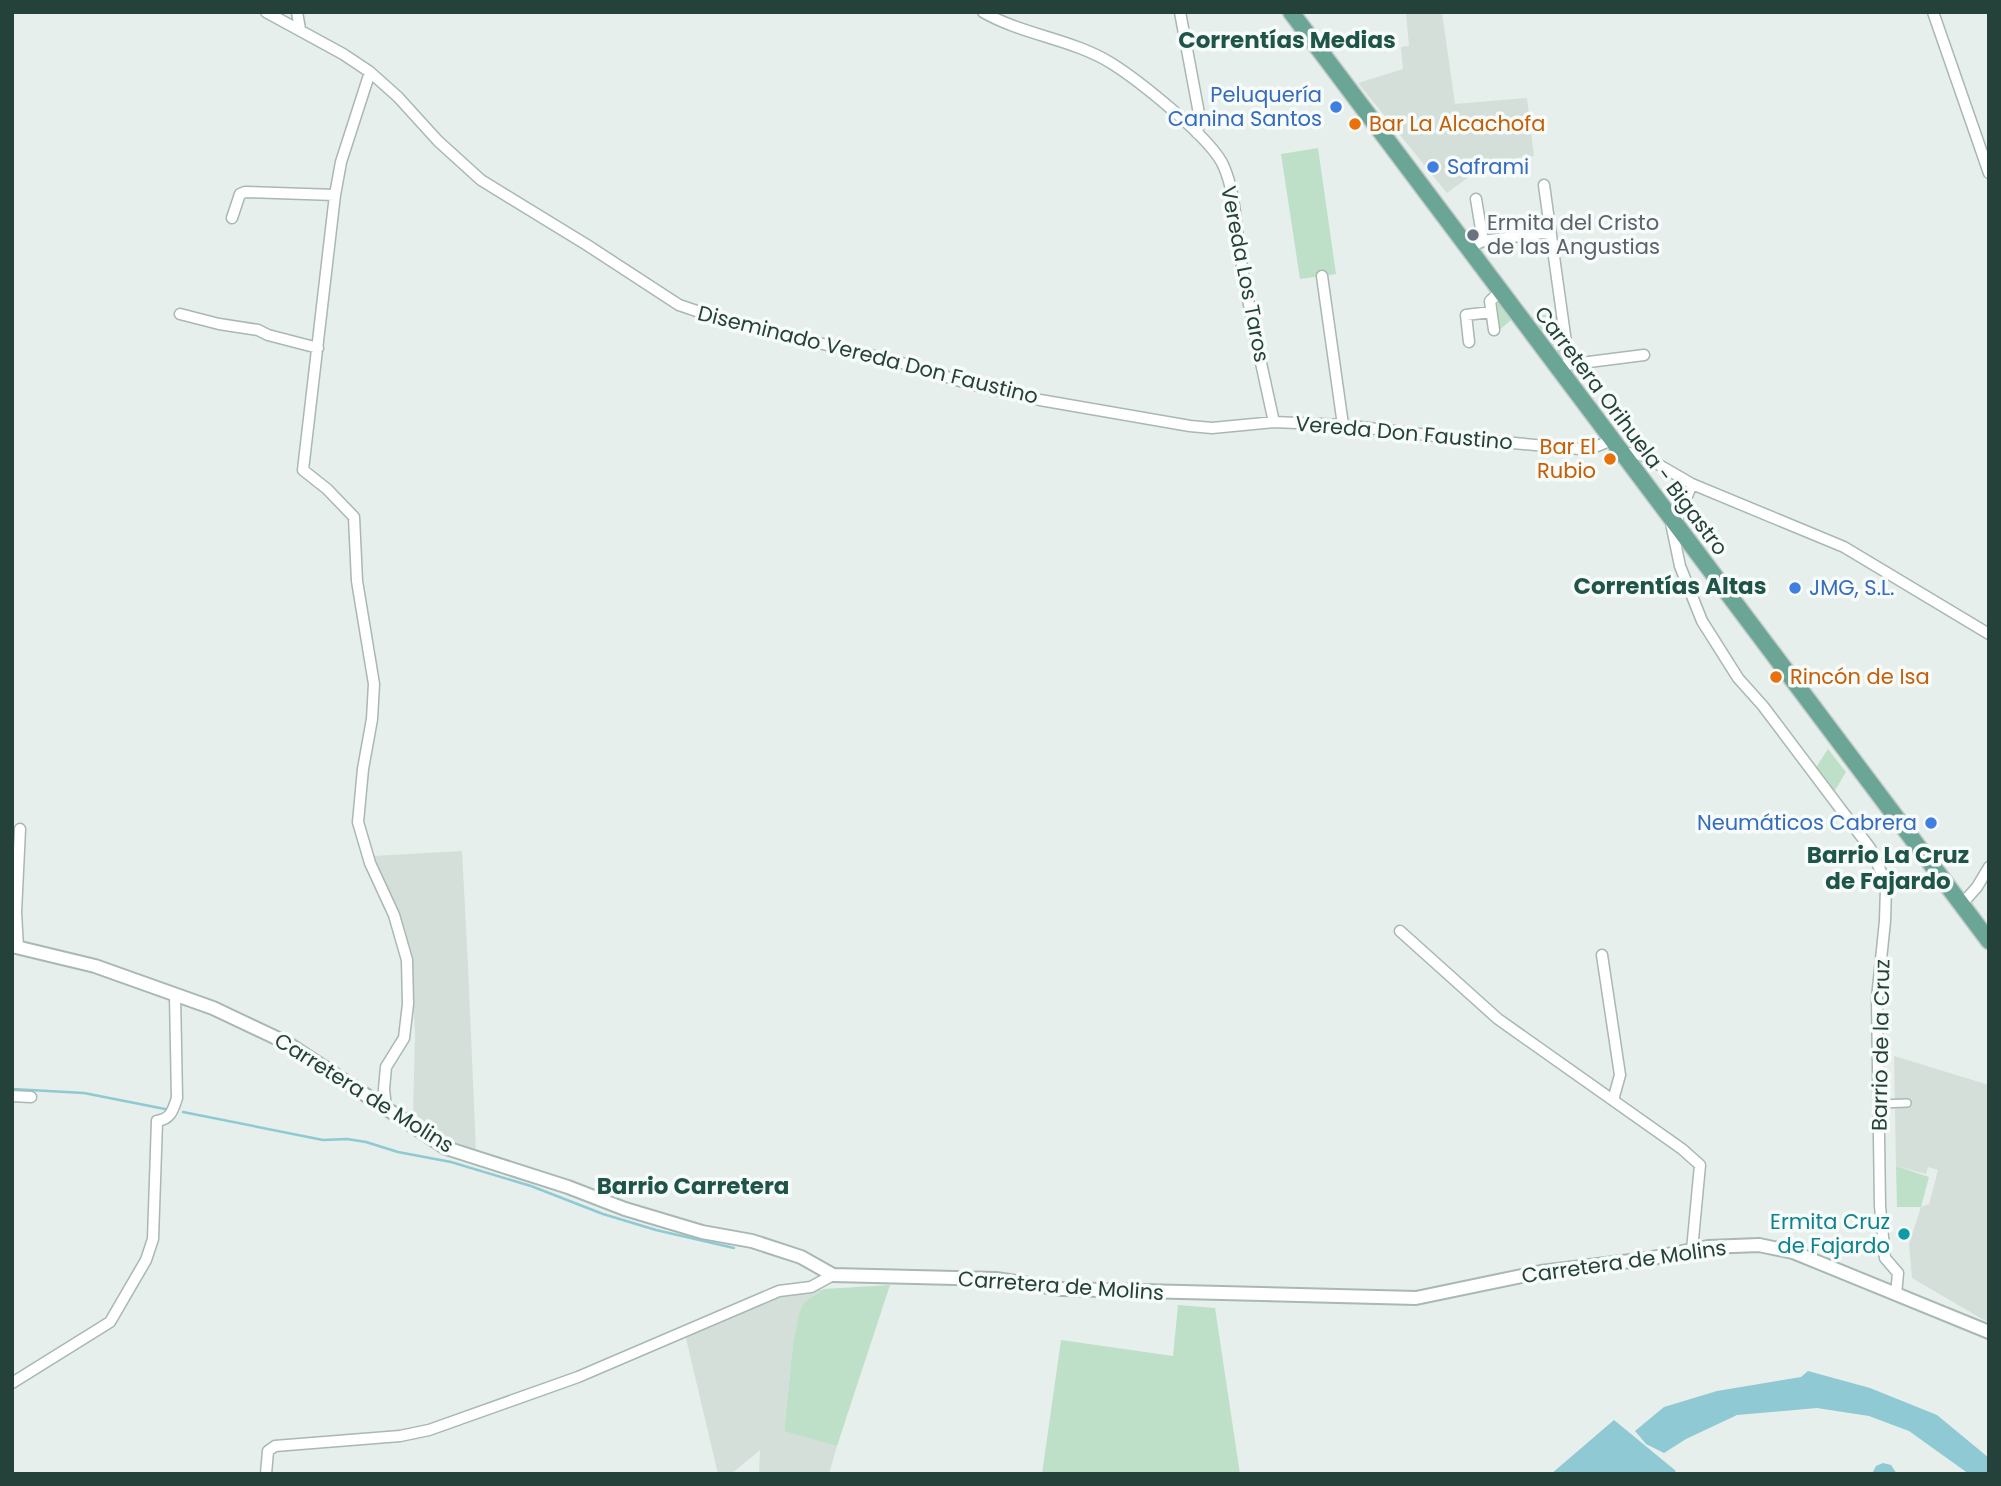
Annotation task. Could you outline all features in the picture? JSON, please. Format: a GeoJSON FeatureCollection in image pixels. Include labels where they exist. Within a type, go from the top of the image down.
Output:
{"type":"FeatureCollection","features":[{"type":"Feature","properties":{"kind":"main road","name":"Carretera Orihuela - Bigastro"},"geometry":{"type":"LineString","coordinates":[[1298,14],[1476,245],[1501,291],[1563,365],[1617,446],[1673,522],[1987,936]]}},
{"type":"Feature","properties":{"kind":"street","name":"Diseminado Vereda Don Faustino"},"geometry":{"type":"LineString","coordinates":[[266,12],[300,29],[370,72],[481,180],[679,305],[732,323],[892,360],[973,385],[1069,405]]}},
{"type":"Feature","properties":{"kind":"street"},"geometry":{"type":"LineString","coordinates":[[298,12],[300,29]]}},
{"type":"Feature","properties":{"kind":"street","name":"Vereda Los Taros"},"geometry":{"type":"LineString","coordinates":[[983,12],[1003,24],[1074,46],[1109,62],[1197,132],[1223,164],[1230,188],[1250,312],[1274,422]]}},
{"type":"Feature","properties":{"kind":"street"},"geometry":{"type":"LineString","coordinates":[[1180,12],[1200,119],[1197,132]]}},
{"type":"Feature","properties":{"kind":"street"},"geometry":{"type":"LineString","coordinates":[[1933,12],[1989,173]]}},
{"type":"Feature","properties":{"kind":"street"},"geometry":{"type":"LineString","coordinates":[[370,72],[341,162],[335,195],[303,470],[327,489],[354,517],[357,581],[374,684],[358,821],[370,863],[394,915],[407,960],[408,1004],[404,1038],[386,1067],[386,1108]]}},
{"type":"Feature","properties":{"kind":"street"},"geometry":{"type":"LineString","coordinates":[[1544,185],[1563,365],[1644,355]]}},
{"type":"Feature","properties":{"kind":"street"},"geometry":{"type":"LineString","coordinates":[[232,218],[240,194],[245,192],[335,195]]}},
{"type":"Feature","properties":{"kind":"street"},"geometry":{"type":"LineString","coordinates":[[1476,199],[1476,245],[1550,233]]}},
{"type":"Feature","properties":{"kind":"street"},"geometry":{"type":"LineString","coordinates":[[1322,276],[1343,425]]}},
{"type":"Feature","properties":{"kind":"street"},"geometry":{"type":"LineString","coordinates":[[1494,330],[1490,301],[1501,291]]}},
{"type":"Feature","properties":{"kind":"street"},"geometry":{"type":"LineString","coordinates":[[1469,342],[1466,315],[1491,312]]}},
{"type":"Feature","properties":{"kind":"street"},"geometry":{"type":"LineString","coordinates":[[180,314],[258,330],[318,348]]}},
{"type":"Feature","properties":{"kind":"street","name":"Vereda Don Faustino"},"geometry":{"type":"LineString","coordinates":[[1069,405],[1201,427],[1274,422],[1343,425],[1580,449],[1617,446]]}},
{"type":"Feature","properties":{"kind":"street"},"geometry":{"type":"LineString","coordinates":[[1617,446],[1642,455],[1692,484],[1844,547],[1989,634]]}},
{"type":"Feature","properties":{"kind":"street"},"geometry":{"type":"LineString","coordinates":[[1673,522],[1692,484]]}},
{"type":"Feature","properties":{"kind":"street","name":"Barrio de la Cruz"},"geometry":{"type":"LineString","coordinates":[[1673,522],[1680,566],[1702,621],[1738,678],[1826,790],[1880,865],[1886,887],[1877,998],[1880,1206],[1885,1258],[1898,1273],[1896,1295]]}},
{"type":"Feature","properties":{"kind":"street"},"geometry":{"type":"LineString","coordinates":[[15,947],[20,829]]}},
{"type":"Feature","properties":{"kind":"street"},"geometry":{"type":"LineString","coordinates":[[1962,904],[1989,867]]}},
{"type":"Feature","properties":{"kind":"street"},"geometry":{"type":"LineString","coordinates":[[1400,931],[1497,1019],[1682,1149],[1700,1165],[1692,1250]]}},
{"type":"Feature","properties":{"kind":"street","name":"Carretera de Molins"},"geometry":{"type":"LineString","coordinates":[[15,947],[95,966],[213,1008],[287,1043],[446,1147],[702,1232],[752,1241],[801,1256],[833,1275],[996,1279],[1074,1290],[1416,1298],[1541,1272],[1647,1259],[1692,1250],[1759,1245],[1793,1252],[1989,1332]]}},
{"type":"Feature","properties":{"kind":"street"},"geometry":{"type":"LineString","coordinates":[[1602,955],[1620,1075],[1613,1100]]}},
{"type":"Feature","properties":{"kind":"street"},"geometry":{"type":"LineString","coordinates":[[12,1383],[110,1322],[146,1260],[153,1239],[157,1121],[172,1113],[177,1098],[175,995]]}},
{"type":"Feature","properties":{"kind":"street"},"geometry":{"type":"LineString","coordinates":[[12,1096],[31,1097]]}},
{"type":"Feature","properties":{"kind":"street"},"geometry":{"type":"LineString","coordinates":[[1878,1104],[1908,1103]]}},
{"type":"Feature","properties":{"kind":"street"},"geometry":{"type":"LineString","coordinates":[[266,1474],[268,1451],[275,1446],[400,1436],[429,1430],[578,1377],[779,1291],[811,1287],[833,1275]]}},
{"type":"Feature","properties":{"kind":"shaded area"},"geometry":{"type":"Polygon","coordinates":[[[1406,12],[1442,12],[1455,104],[1527,98],[1534,156],[1469,164],[1470,176],[1447,193],[1358,83],[1403,69],[1401,47],[1409,46],[1406,12]]]}},
{"type":"Feature","properties":{"kind":"shaded area"},"geometry":{"type":"Polygon","coordinates":[[[462,851],[476,1151],[458,1147],[413,1113],[415,1035],[410,949],[373,856],[462,851]]]}},
{"type":"Feature","properties":{"kind":"shaded area"},"geometry":{"type":"Polygon","coordinates":[[[1894,1056],[1989,1085],[1989,1323],[1912,1278],[1909,1244],[1921,1207],[1929,1204],[1938,1170],[1928,1167],[1926,1174],[1896,1166],[1894,1056]]]}},
{"type":"Feature","properties":{"kind":"shaded area"},"geometry":{"type":"Polygon","coordinates":[[[824,1289],[804,1302],[799,1313],[784,1430],[837,1446],[829,1474],[759,1474],[760,1450],[731,1474],[718,1474],[685,1334],[786,1295],[824,1289]]]}},
{"type":"Feature","properties":{"kind":"green space"},"geometry":{"type":"Polygon","coordinates":[[[1318,148],[1336,274],[1300,279],[1281,154],[1318,148]]]}},
{"type":"Feature","properties":{"kind":"green space"},"geometry":{"type":"Polygon","coordinates":[[[1499,301],[1511,320],[1497,332],[1492,306],[1499,301]]]}},
{"type":"Feature","properties":{"kind":"green space"},"geometry":{"type":"Polygon","coordinates":[[[1558,313],[1566,356],[1560,357],[1532,317],[1558,313]]]}},
{"type":"Feature","properties":{"kind":"green space"},"geometry":{"type":"Polygon","coordinates":[[[1828,749],[1846,772],[1834,792],[1815,769],[1828,749]]]}},
{"type":"Feature","properties":{"kind":"green space"},"geometry":{"type":"Polygon","coordinates":[[[1896,1166],[1929,1177],[1921,1207],[1897,1207],[1896,1166]]]}},
{"type":"Feature","properties":{"kind":"green space"},"geometry":{"type":"Polygon","coordinates":[[[890,1285],[837,1446],[784,1431],[793,1344],[804,1302],[824,1289],[890,1285]]]}},
{"type":"Feature","properties":{"kind":"green space"},"geometry":{"type":"Polygon","coordinates":[[[1178,1305],[1215,1308],[1240,1474],[1042,1474],[1061,1340],[1173,1356],[1178,1305]]]}},
{"type":"Feature","properties":{"kind":"water"},"geometry":{"type":"Polygon","coordinates":[[[1808,1371],[1870,1388],[1937,1415],[1989,1458],[1989,1474],[1969,1474],[1909,1431],[1869,1416],[1817,1408],[1737,1415],[1686,1439],[1664,1453],[1646,1444],[1635,1431],[1664,1407],[1717,1391],[1801,1377],[1808,1371]]]}},
{"type":"Feature","properties":{"kind":"water"},"geometry":{"type":"Polygon","coordinates":[[[1614,1420],[1676,1471],[1672,1474],[1551,1474],[1614,1420]]]}},
{"type":"Feature","properties":{"kind":"water"},"geometry":{"type":"Polygon","coordinates":[[[1883,1463],[1891,1465],[1897,1474],[1872,1474],[1876,1466],[1883,1463]]]}},
{"type":"Feature","properties":{"kind":"waterway"},"geometry":{"type":"LineString","coordinates":[[12,1089],[84,1093],[165,1109]]}},
{"type":"Feature","properties":{"kind":"waterway"},"geometry":{"type":"LineString","coordinates":[[183,1112],[323,1140],[347,1139],[366,1142],[398,1152],[451,1162],[531,1186],[603,1214],[656,1230],[734,1248]]}},
{"type":"Feature","properties":{"kind":"place","name":"Peluquería Canina Santos"},"geometry":{"type":"Point","coordinates":[1336,107]}},
{"type":"Feature","properties":{"kind":"place","name":"Bar La Alcachofa"},"geometry":{"type":"Point","coordinates":[1355,124]}},
{"type":"Feature","properties":{"kind":"place","name":"Saframi"},"geometry":{"type":"Point","coordinates":[1433,167]}},
{"type":"Feature","properties":{"kind":"place","name":"Ermita del Cristo de las Angustias"},"geometry":{"type":"Point","coordinates":[1473,235]}},
{"type":"Feature","properties":{"kind":"place","name":"Bar El Rubio"},"geometry":{"type":"Point","coordinates":[1610,459]}},
{"type":"Feature","properties":{"kind":"place","name":"JMG, S.L."},"geometry":{"type":"Point","coordinates":[1795,588]}},
{"type":"Feature","properties":{"kind":"place","name":"Rincón de Isa"},"geometry":{"type":"Point","coordinates":[1776,677]}},
{"type":"Feature","properties":{"kind":"place","name":"Neumáticos Cabrera"},"geometry":{"type":"Point","coordinates":[1931,823]}},
{"type":"Feature","properties":{"kind":"place","name":"Ermita Cruz de Fajardo"},"geometry":{"type":"Point","coordinates":[1904,1234]}},
{"type":"Feature","properties":{"kind":"district","name":"Correntías Medias"},"geometry":{"type":"Point","coordinates":[1287,40]}},
{"type":"Feature","properties":{"kind":"district","name":"Correntías Altas"},"geometry":{"type":"Point","coordinates":[1670,586]}},
{"type":"Feature","properties":{"kind":"district","name":"Barrio La Cruz de Fajardo"},"geometry":{"type":"Point","coordinates":[1888,868]}},
{"type":"Feature","properties":{"kind":"district","name":"Barrio Carretera"},"geometry":{"type":"Point","coordinates":[693,1186]}}]}
